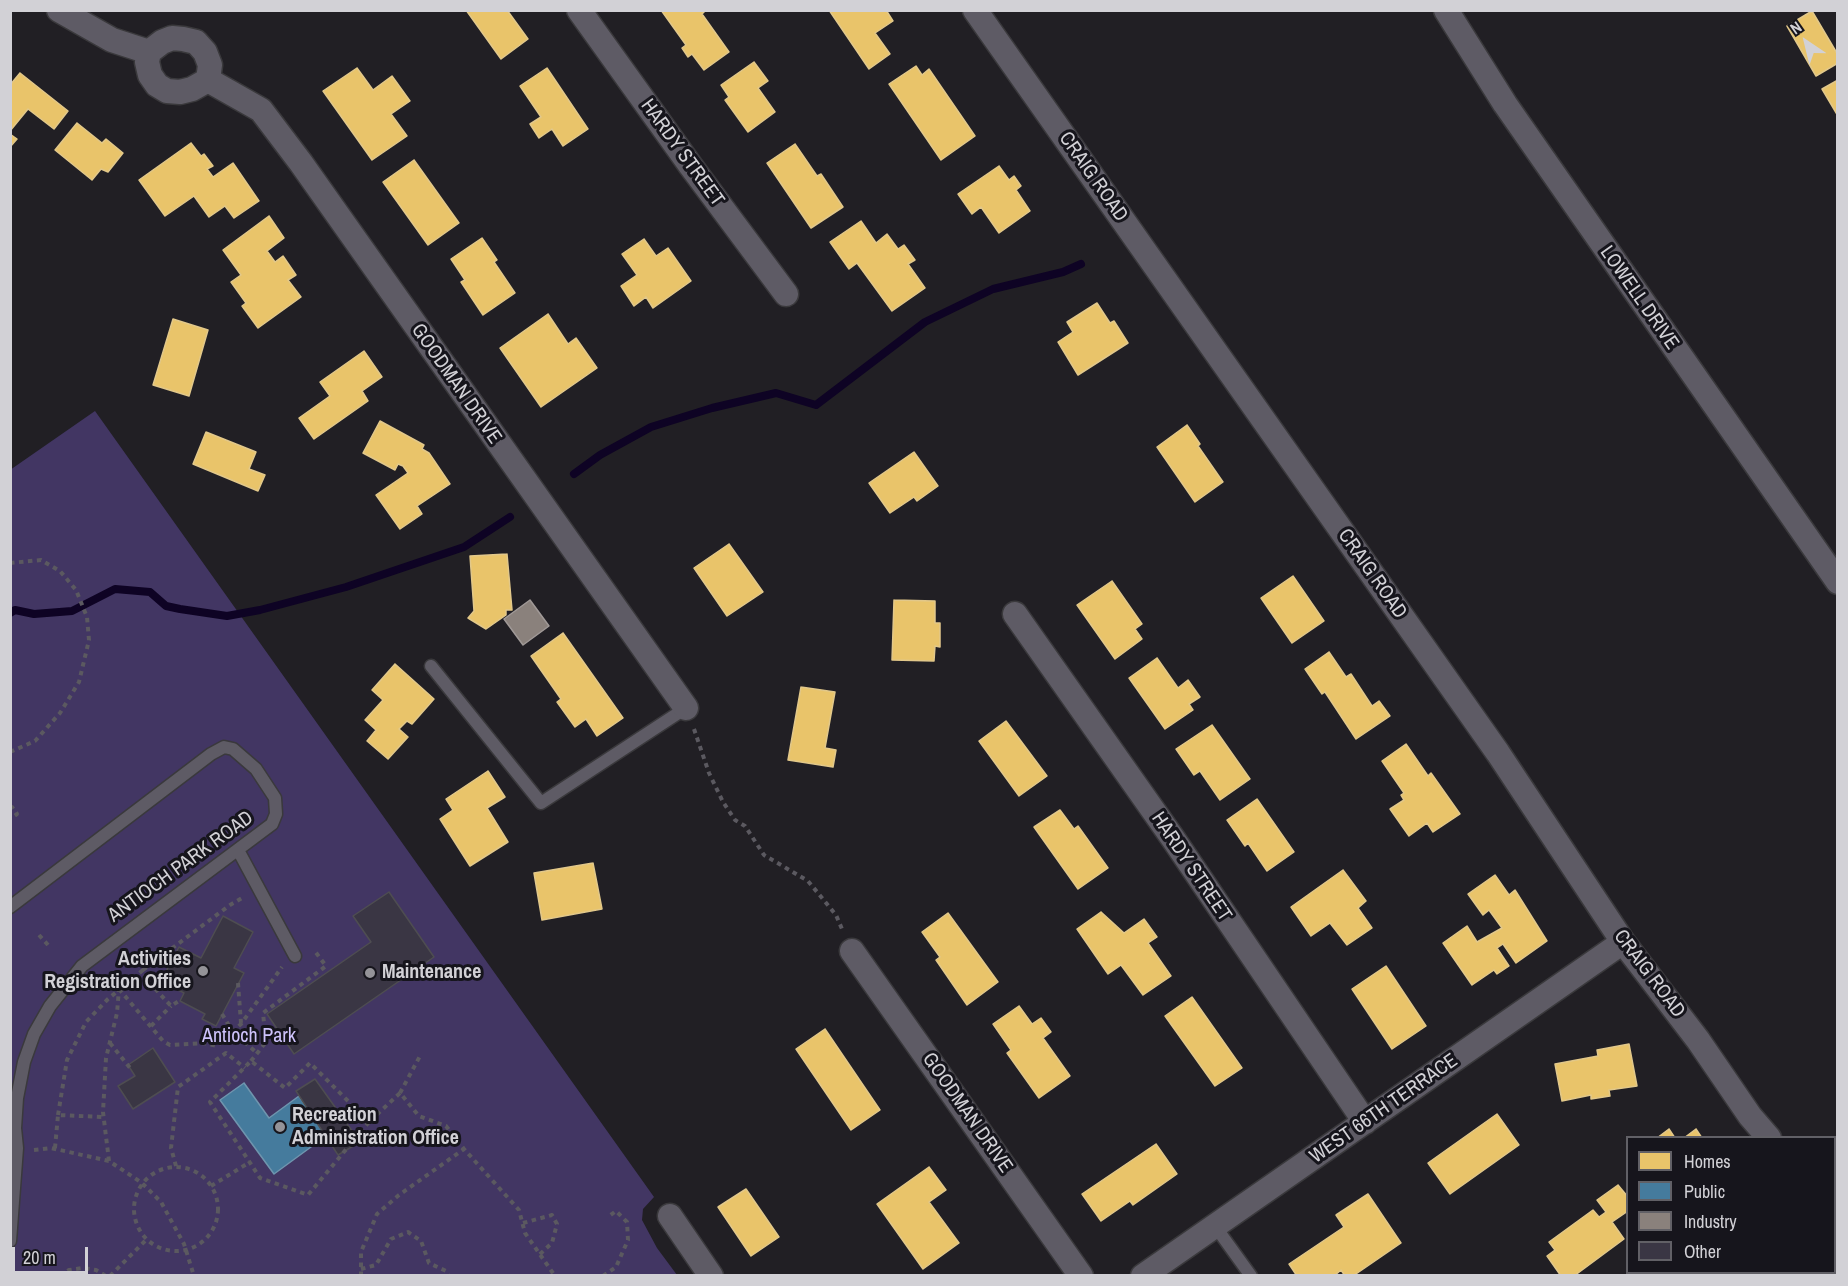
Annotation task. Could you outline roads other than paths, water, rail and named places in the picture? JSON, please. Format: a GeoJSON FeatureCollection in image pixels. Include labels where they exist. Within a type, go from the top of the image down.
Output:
{"type":"FeatureCollection","features":[{"type":"Feature","properties":{"kind":"street"},"geometry":{"type":"LineString","coordinates":[[59,10],[112,40],[149,52]]}},
{"type":"Feature","properties":{"kind":"street","name":"HARDY STREET"},"geometry":{"type":"LineString","coordinates":[[579,10],[786,294]]}},
{"type":"Feature","properties":{"kind":"street","name":"CRAIG ROAD"},"geometry":{"type":"LineString","coordinates":[[975,10],[1491,743],[1623,942],[1698,1040],[1750,1116],[1768,1136]]}},
{"type":"Feature","properties":{"kind":"street","name":"LOWELL DRIVE"},"geometry":{"type":"LineString","coordinates":[[1446,10],[1505,104],[1838,582]]}},
{"type":"Feature","properties":{"kind":"street"},"geometry":{"type":"LineString","coordinates":[[172,38],[196,42],[205,52],[210,65],[208,80],[192,89],[167,91],[156,85],[150,75],[147,62],[149,52],[172,38]]}},
{"type":"Feature","properties":{"kind":"street","name":"GOODMAN DRIVE"},"geometry":{"type":"LineString","coordinates":[[208,80],[261,110],[302,163],[686,708]]}},
{"type":"Feature","properties":{"kind":"street","name":"HARDY STREET"},"geometry":{"type":"LineString","coordinates":[[1015,614],[1174,840],[1365,1122]]}},
{"type":"Feature","properties":{"kind":"street","name":"WEST 66TH TERRACE"},"geometry":{"type":"LineString","coordinates":[[1143,1275],[1623,942]]}},
{"type":"Feature","properties":{"kind":"street","name":"GOODMAN DRIVE"},"geometry":{"type":"LineString","coordinates":[[852,951],[1081,1275]]}},
{"type":"Feature","properties":{"kind":"street"},"geometry":{"type":"LineString","coordinates":[[670,1216],[711,1275]]}},
{"type":"Feature","properties":{"kind":"lane"},"geometry":{"type":"LineString","coordinates":[[431,666],[541,803],[686,708]]}},
{"type":"Feature","properties":{"kind":"lane","name":"ANTIOCH PARK ROAD"},"geometry":{"type":"LineString","coordinates":[[10,907],[211,754],[224,747],[233,748],[256,769],[275,798],[276,819],[272,824],[82,966],[50,1006],[34,1034],[24,1062],[17,1098],[15,1128],[17,1148],[11,1241]]}},
{"type":"Feature","properties":{"kind":"lane"},"geometry":{"type":"LineString","coordinates":[[238,850],[296,956]]}},
{"type":"Feature","properties":{"kind":"lane"},"geometry":{"type":"LineString","coordinates":[[1215,1226],[1251,1275]]}},
{"type":"Feature","properties":{"kind":"waterway"},"geometry":{"type":"LineString","coordinates":[[574,474],[600,455],[651,427],[712,408],[776,393],[816,405],[925,322],[993,289],[1063,272],[1081,264]]}},
{"type":"Feature","properties":{"kind":"waterway"},"geometry":{"type":"LineString","coordinates":[[10,613],[15,610],[34,614],[72,611],[115,589],[150,592],[166,606],[227,616],[260,610],[346,587],[464,547],[510,517]]}},
{"type":"Feature","properties":{"kind":"place","name":"Activities Registration Office"},"geometry":{"type":"Point","coordinates":[203,971]}},
{"type":"Feature","properties":{"kind":"place","name":"Maintenance"},"geometry":{"type":"Point","coordinates":[370,973]}},
{"type":"Feature","properties":{"kind":"place","name":"Recreation Administration Office"},"geometry":{"type":"Point","coordinates":[280,1127]}},
{"type":"Feature","properties":{"kind":"park label","name":"Antioch Park"},"geometry":{"type":"Point","coordinates":[249,1037]}}]}
